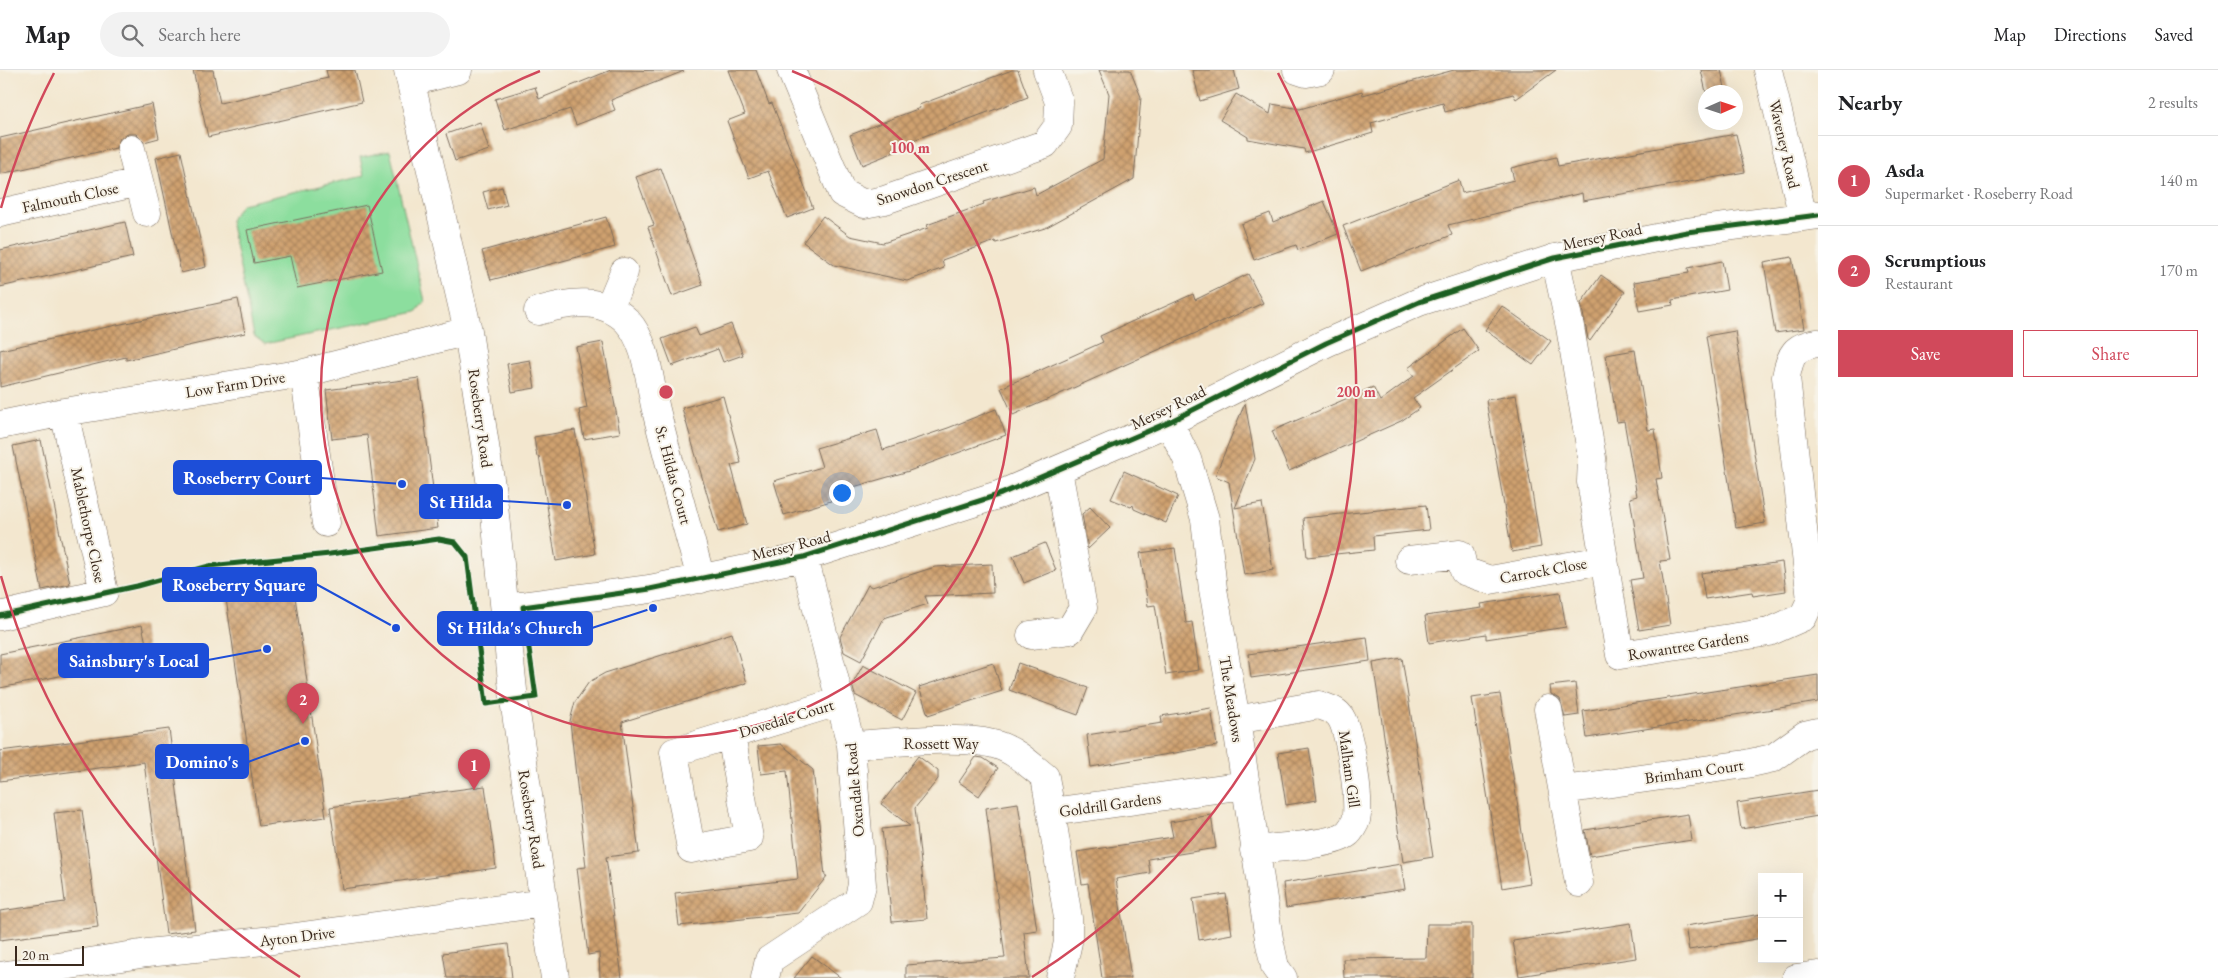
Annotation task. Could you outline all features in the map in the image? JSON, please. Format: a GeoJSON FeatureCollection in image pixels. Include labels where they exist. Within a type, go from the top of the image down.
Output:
{"type":"FeatureCollection","features":[{"type":"Feature","properties":{"kind":"street"},"geometry":{"type":"LineString","coordinates":[[410,76],[458,70]]}},
{"type":"Feature","properties":{"kind":"street","name":"Snowdon Crescent"},"geometry":{"type":"LineString","coordinates":[[791,70],[842,193],[864,204],[885,200],[1045,144],[1058,126],[1059,102],[1047,70]]}},
{"type":"Feature","properties":{"kind":"street"},"geometry":{"type":"LineString","coordinates":[[1297,70],[1306,73],[1321,70]]}},
{"type":"Feature","properties":{"kind":"street","name":"Waveney Road"},"geometry":{"type":"LineString","coordinates":[[1768,70],[1810,216]]}},
{"type":"Feature","properties":{"kind":"street","name":"Roseberry Road"},"geometry":{"type":"LineString","coordinates":[[410,76],[468,331],[506,608],[514,700],[555,978]]}},
{"type":"Feature","properties":{"kind":"street","name":"Falmouth Close"},"geometry":{"type":"LineString","coordinates":[[131,149],[147,213]]}},
{"type":"Feature","properties":{"kind":"street","name":"Falmouth Close"},"geometry":{"type":"LineString","coordinates":[[0,212],[139,182]]}},
{"type":"Feature","properties":{"kind":"street","name":"Mersey Road"},"geometry":{"type":"LineString","coordinates":[[506,608],[650,589],[804,558],[1001,494],[1169,422],[1326,343],[1419,302],[1555,258],[1687,232],[1810,216]]}},
{"type":"Feature","properties":{"kind":"street","name":"Rowantree Gardens"},"geometry":{"type":"LineString","coordinates":[[1555,258],[1570,327],[1592,458],[1591,482],[1620,655],[1769,632],[1803,617],[1811,600],[1786,377],[1789,359],[1803,345],[1818,343]]}},
{"type":"Feature","properties":{"kind":"street"},"geometry":{"type":"LineString","coordinates":[[609,308],[624,272]]}},
{"type":"Feature","properties":{"kind":"street","name":"St. Hildas Court"},"geometry":{"type":"LineString","coordinates":[[538,310],[577,302],[593,303],[609,308],[626,321],[642,347],[656,410],[701,579]]}},
{"type":"Feature","properties":{"kind":"street","name":"Low Farm Drive"},"geometry":{"type":"LineString","coordinates":[[0,426],[64,412],[304,373],[468,331]]}},
{"type":"Feature","properties":{"kind":"street"},"geometry":{"type":"LineString","coordinates":[[304,373],[326,523]]}},
{"type":"Feature","properties":{"kind":"street","name":"Mablethorpe Close"},"geometry":{"type":"LineString","coordinates":[[0,616],[104,592],[64,412]]}},
{"type":"Feature","properties":{"kind":"street","name":"The Meadows"},"geometry":{"type":"LineString","coordinates":[[1169,422],[1187,459],[1205,519],[1213,589],[1236,720],[1268,939],[1275,968],[1283,978]]}},
{"type":"Feature","properties":{"kind":"street"},"geometry":{"type":"LineString","coordinates":[[1032,635],[1070,630],[1084,608],[1058,470]]}},
{"type":"Feature","properties":{"kind":"street","name":"Carrock Close"},"geometry":{"type":"LineString","coordinates":[[1409,560],[1460,554],[1464,571],[1490,580],[1603,560]]}},
{"type":"Feature","properties":{"kind":"street","name":"Oxendale Road"},"geometry":{"type":"LineString","coordinates":[[765,978],[769,960],[858,901],[862,885],[852,745],[804,558]]}},
{"type":"Feature","properties":{"kind":"street","name":"Dovedale Court"},"geometry":{"type":"LineString","coordinates":[[731,734],[841,701]]}},
{"type":"Feature","properties":{"kind":"street","name":"Malham Gill"},"geometry":{"type":"LineString","coordinates":[[1236,720],[1319,705],[1331,708],[1341,716],[1348,734],[1356,797],[1356,820],[1348,832],[1335,841],[1254,850]]}},
{"type":"Feature","properties":{"kind":"street"},"geometry":{"type":"LineString","coordinates":[[1548,709],[1579,882]]}},
{"type":"Feature","properties":{"kind":"street","name":"Brimham Court"},"geometry":{"type":"LineString","coordinates":[[1563,790],[1746,764],[1772,758],[1805,735],[1818,732]]}},
{"type":"Feature","properties":{"kind":"street","name":"Rossett Way"},"geometry":{"type":"LineString","coordinates":[[852,745],[924,741],[972,741],[997,744],[1016,753],[1045,777],[1051,812]]}},
{"type":"Feature","properties":{"kind":"street","name":"Goldrill Gardens"},"geometry":{"type":"LineString","coordinates":[[1060,978],[1068,942],[1068,918],[1051,812],[1245,785]]}},
{"type":"Feature","properties":{"kind":"street","name":"Ayton Drive"},"geometry":{"type":"LineString","coordinates":[[0,976],[51,974],[147,953],[273,940],[544,903]]}},
{"type":"Feature","properties":{"kind":"street"},"geometry":{"type":"LineString","coordinates":[[1796,978],[1818,975]]}},
{"type":"Feature","properties":{"kind":"green space"},"geometry":{"type":"Polygon","coordinates":[[[390,151],[425,301],[416,312],[265,344],[254,336],[230,220],[242,204],[364,176],[360,157],[390,151]]]}},
{"type":"Feature","properties":{"kind":"building"},"geometry":{"type":"Polygon","coordinates":[[[193,70],[213,70],[220,103],[328,78],[326,70],[355,70],[362,102],[208,137],[193,70]]]}},
{"type":"Feature","properties":{"kind":"building"},"geometry":{"type":"Polygon","coordinates":[[[611,70],[684,71],[611,100],[615,110],[576,125],[570,109],[505,130],[495,99],[535,87],[539,99],[611,70]]]}},
{"type":"Feature","properties":{"kind":"building"},"geometry":{"type":"Polygon","coordinates":[[[728,70],[756,70],[769,104],[772,103],[813,208],[787,218],[768,171],[749,178],[727,121],[745,114],[728,70]]]}},
{"type":"Feature","properties":{"kind":"building"},"geometry":{"type":"Polygon","coordinates":[[[1012,70],[1018,70],[1028,97],[911,141],[912,145],[862,165],[850,135],[920,108],[919,105],[1012,70]]]}},
{"type":"Feature","properties":{"kind":"building"},"geometry":{"type":"Polygon","coordinates":[[[1099,70],[1130,70],[1141,97],[1134,179],[1045,228],[996,243],[995,241],[942,260],[944,268],[907,281],[834,265],[803,242],[823,216],[850,236],[883,243],[928,228],[927,225],[984,204],[983,202],[1034,187],[1036,195],[1103,159],[1109,94],[1099,70]]]}},
{"type":"Feature","properties":{"kind":"building"},"geometry":{"type":"Polygon","coordinates":[[[1192,70],[1234,70],[1239,89],[1200,101],[1192,70]]]}},
{"type":"Feature","properties":{"kind":"building"},"geometry":{"type":"Polygon","coordinates":[[[1454,70],[1556,70],[1516,99],[1513,94],[1445,112],[1443,103],[1371,123],[1373,133],[1305,153],[1304,149],[1248,139],[1248,137],[1220,120],[1236,94],[1270,114],[1272,104],[1300,109],[1362,91],[1363,95],[1454,70]]]}},
{"type":"Feature","properties":{"kind":"building"},"geometry":{"type":"Polygon","coordinates":[[[1701,70],[1721,70],[1724,85],[1704,85],[1701,70]]]}},
{"type":"Feature","properties":{"kind":"building"},"geometry":{"type":"Polygon","coordinates":[[[152,104],[159,138],[144,142],[136,134],[128,134],[120,138],[116,148],[0,174],[0,138],[152,104]]]}},
{"type":"Feature","properties":{"kind":"building"},"geometry":{"type":"Polygon","coordinates":[[[480,122],[489,150],[455,161],[446,134],[480,122]]]}},
{"type":"Feature","properties":{"kind":"building"},"geometry":{"type":"Polygon","coordinates":[[[1736,134],[1745,172],[1583,201],[1582,193],[1448,225],[1452,235],[1361,271],[1343,226],[1459,180],[1462,193],[1514,180],[1511,168],[1556,157],[1558,166],[1736,134]]]}},
{"type":"Feature","properties":{"kind":"building"},"geometry":{"type":"Polygon","coordinates":[[[181,152],[206,267],[181,273],[156,158],[181,152]]]}},
{"type":"Feature","properties":{"kind":"building"},"geometry":{"type":"Polygon","coordinates":[[[661,168],[703,285],[672,296],[648,227],[654,225],[636,177],[661,168]]]}},
{"type":"Feature","properties":{"kind":"building"},"geometry":{"type":"Polygon","coordinates":[[[502,187],[507,205],[488,210],[483,192],[502,187]]]}},
{"type":"Feature","properties":{"kind":"building"},"geometry":{"type":"Polygon","coordinates":[[[1324,201],[1338,234],[1298,250],[1296,245],[1254,260],[1241,224],[1270,213],[1273,222],[1324,201]]]}},
{"type":"Feature","properties":{"kind":"building"},"geometry":{"type":"Polygon","coordinates":[[[367,205],[382,271],[297,288],[290,256],[254,263],[247,230],[367,205]]]}},
{"type":"Feature","properties":{"kind":"building"},"geometry":{"type":"Polygon","coordinates":[[[606,217],[615,247],[491,280],[482,251],[606,217]]]}},
{"type":"Feature","properties":{"kind":"building"},"geometry":{"type":"Polygon","coordinates":[[[125,222],[133,257],[0,287],[0,250],[125,222]]]}},
{"type":"Feature","properties":{"kind":"building"},"geometry":{"type":"Polygon","coordinates":[[[1792,257],[1804,329],[1775,333],[1764,262],[1792,257]]]}},
{"type":"Feature","properties":{"kind":"building"},"geometry":{"type":"Polygon","coordinates":[[[1722,261],[1727,290],[1672,300],[1673,305],[1639,311],[1634,282],[1689,273],[1688,268],[1722,261]]]}},
{"type":"Feature","properties":{"kind":"building"},"geometry":{"type":"Polygon","coordinates":[[[1248,274],[1263,303],[1013,415],[1001,388],[1103,342],[1100,336],[1193,294],[1195,300],[1248,274]]]}},
{"type":"Feature","properties":{"kind":"building"},"geometry":{"type":"Polygon","coordinates":[[[1601,275],[1625,292],[1590,341],[1581,303],[1601,275]]]}},
{"type":"Feature","properties":{"kind":"building"},"geometry":{"type":"Polygon","coordinates":[[[238,299],[245,333],[126,360],[126,357],[0,387],[0,350],[238,299]]]}},
{"type":"Feature","properties":{"kind":"building"},"geometry":{"type":"Polygon","coordinates":[[[1502,306],[1551,341],[1533,365],[1485,330],[1502,306]]]}},
{"type":"Feature","properties":{"kind":"building"},"geometry":{"type":"Polygon","coordinates":[[[731,324],[743,355],[723,362],[718,349],[672,366],[662,339],[695,327],[699,336],[731,324]]]}},
{"type":"Feature","properties":{"kind":"building"},"geometry":{"type":"Polygon","coordinates":[[[1463,328],[1479,351],[1413,398],[1420,408],[1401,421],[1289,471],[1272,431],[1373,387],[1380,401],[1414,376],[1408,368],[1463,328]]]}},
{"type":"Feature","properties":{"kind":"building"},"geometry":{"type":"Polygon","coordinates":[[[1735,331],[1765,523],[1736,528],[1706,336],[1735,331]]]}},
{"type":"Feature","properties":{"kind":"building"},"geometry":{"type":"Polygon","coordinates":[[[603,342],[620,433],[584,439],[579,410],[587,408],[576,347],[603,342]]]}},
{"type":"Feature","properties":{"kind":"building"},"geometry":{"type":"Polygon","coordinates":[[[1635,350],[1648,430],[1655,429],[1662,478],[1656,479],[1670,560],[1660,561],[1670,625],[1639,630],[1630,580],[1643,578],[1630,498],[1637,496],[1624,421],[1617,422],[1606,355],[1635,350]]]}},
{"type":"Feature","properties":{"kind":"building"},"geometry":{"type":"Polygon","coordinates":[[[530,360],[535,388],[512,392],[507,364],[530,360]]]}},
{"type":"Feature","properties":{"kind":"building"},"geometry":{"type":"Polygon","coordinates":[[[419,378],[438,528],[379,536],[367,435],[332,439],[326,390],[419,378]]]}},
{"type":"Feature","properties":{"kind":"building"},"geometry":{"type":"Polygon","coordinates":[[[1516,395],[1541,547],[1512,552],[1486,400],[1516,395]]]}},
{"type":"Feature","properties":{"kind":"building"},"geometry":{"type":"Polygon","coordinates":[[[723,396],[741,463],[731,465],[747,524],[718,532],[682,408],[723,396]]]}},
{"type":"Feature","properties":{"kind":"building"},"geometry":{"type":"Polygon","coordinates":[[[1245,403],[1255,459],[1235,508],[1262,503],[1273,570],[1244,575],[1229,482],[1215,476],[1245,403]]]}},
{"type":"Feature","properties":{"kind":"building"},"geometry":{"type":"Polygon","coordinates":[[[996,409],[1006,435],[909,471],[829,494],[831,501],[784,515],[774,481],[822,467],[816,448],[877,430],[883,450],[996,409]]]}},
{"type":"Feature","properties":{"kind":"building"},"geometry":{"type":"Polygon","coordinates":[[[575,430],[595,554],[556,561],[539,456],[537,457],[534,437],[575,430]]]}},
{"type":"Feature","properties":{"kind":"building"},"geometry":{"type":"Polygon","coordinates":[[[41,440],[70,584],[42,590],[13,446],[41,440]]]}},
{"type":"Feature","properties":{"kind":"building"},"geometry":{"type":"Polygon","coordinates":[[[1124,471],[1178,496],[1166,523],[1134,509],[1133,505],[1131,507],[1111,499],[1124,471]]]}},
{"type":"Feature","properties":{"kind":"building"},"geometry":{"type":"Polygon","coordinates":[[[1426,505],[1429,530],[1373,536],[1374,550],[1307,557],[1303,518],[1426,505]]]}},
{"type":"Feature","properties":{"kind":"building"},"geometry":{"type":"Polygon","coordinates":[[[1090,507],[1110,528],[1088,549],[1082,514],[1090,507]]]}},
{"type":"Feature","properties":{"kind":"building"},"geometry":{"type":"Polygon","coordinates":[[[1045,543],[1056,570],[1024,583],[1013,556],[1045,543]]]}},
{"type":"Feature","properties":{"kind":"building"},"geometry":{"type":"Polygon","coordinates":[[[1175,548],[1186,623],[1192,622],[1199,670],[1166,675],[1155,605],[1148,606],[1140,553],[1175,548]]]}},
{"type":"Feature","properties":{"kind":"building"},"geometry":{"type":"Polygon","coordinates":[[[1782,562],[1786,591],[1753,596],[1752,592],[1705,599],[1701,573],[1782,562]]]}},
{"type":"Feature","properties":{"kind":"building"},"geometry":{"type":"Polygon","coordinates":[[[992,564],[993,593],[925,596],[928,604],[884,618],[861,661],[844,652],[840,637],[868,585],[872,587],[935,567],[992,564]]]}},
{"type":"Feature","properties":{"kind":"building"},"geometry":{"type":"Polygon","coordinates":[[[291,568],[326,817],[259,826],[223,578],[291,568]]]}},
{"type":"Feature","properties":{"kind":"building"},"geometry":{"type":"Polygon","coordinates":[[[1560,592],[1566,627],[1486,639],[1486,634],[1429,643],[1425,616],[1482,608],[1481,604],[1560,592]]]}},
{"type":"Feature","properties":{"kind":"building"},"geometry":{"type":"Polygon","coordinates":[[[142,625],[149,658],[0,688],[0,654],[142,625]]]}},
{"type":"Feature","properties":{"kind":"building"},"geometry":{"type":"Polygon","coordinates":[[[732,633],[747,683],[622,722],[639,853],[606,857],[622,978],[600,978],[599,953],[588,955],[577,868],[586,867],[570,721],[575,702],[589,682],[605,673],[732,633]]]}},
{"type":"Feature","properties":{"kind":"building"},"geometry":{"type":"Polygon","coordinates":[[[1367,637],[1370,661],[1251,678],[1248,654],[1367,637]]]}},
{"type":"Feature","properties":{"kind":"building"},"geometry":{"type":"Polygon","coordinates":[[[1402,658],[1433,857],[1403,862],[1373,663],[1402,658]]]}},
{"type":"Feature","properties":{"kind":"building"},"geometry":{"type":"Polygon","coordinates":[[[993,663],[1002,691],[928,715],[919,687],[993,663]]]}},
{"type":"Feature","properties":{"kind":"building"},"geometry":{"type":"Polygon","coordinates":[[[1018,663],[1088,688],[1078,715],[1009,690],[1018,663]]]}},
{"type":"Feature","properties":{"kind":"building"},"geometry":{"type":"Polygon","coordinates":[[[863,665],[916,693],[902,720],[855,695],[852,685],[863,665]]]}},
{"type":"Feature","properties":{"kind":"building"},"geometry":{"type":"Polygon","coordinates":[[[1818,675],[1818,702],[1587,738],[1583,711],[1818,675]]]}},
{"type":"Feature","properties":{"kind":"building"},"geometry":{"type":"Polygon","coordinates":[[[1575,683],[1579,715],[1565,717],[1560,699],[1551,694],[1550,686],[1575,683]]]}},
{"type":"Feature","properties":{"kind":"building"},"geometry":{"type":"Polygon","coordinates":[[[1500,694],[1530,883],[1502,888],[1472,698],[1500,694]]]}},
{"type":"Feature","properties":{"kind":"building"},"geometry":{"type":"Polygon","coordinates":[[[1211,708],[1217,746],[1091,767],[1087,735],[1162,723],[1161,716],[1211,708]]]}},
{"type":"Feature","properties":{"kind":"building"},"geometry":{"type":"Polygon","coordinates":[[[169,729],[195,930],[166,934],[144,762],[0,781],[0,751],[169,729]]]}},
{"type":"Feature","properties":{"kind":"building"},"geometry":{"type":"Polygon","coordinates":[[[781,744],[813,770],[825,876],[827,876],[798,913],[679,926],[675,893],[798,879],[787,771],[761,774],[758,746],[781,744]]]}},
{"type":"Feature","properties":{"kind":"building"},"geometry":{"type":"Polygon","coordinates":[[[1309,748],[1317,800],[1286,805],[1278,753],[1309,748]]]}},
{"type":"Feature","properties":{"kind":"building"},"geometry":{"type":"Polygon","coordinates":[[[918,756],[938,771],[938,779],[915,808],[927,919],[892,922],[882,829],[910,826],[881,804],[918,756]]]}},
{"type":"Feature","properties":{"kind":"building"},"geometry":{"type":"Polygon","coordinates":[[[976,757],[983,758],[998,768],[979,796],[959,782],[976,757]]]}},
{"type":"Feature","properties":{"kind":"building"},"geometry":{"type":"Polygon","coordinates":[[[485,786],[496,868],[342,889],[330,807],[485,786]]]}},
{"type":"Feature","properties":{"kind":"building"},"geometry":{"type":"Polygon","coordinates":[[[1818,790],[1818,816],[1741,829],[1737,803],[1818,790]]]}},
{"type":"Feature","properties":{"kind":"building"},"geometry":{"type":"Polygon","coordinates":[[[1018,803],[1037,930],[1024,932],[1029,978],[906,978],[906,965],[1005,958],[986,808],[1018,803]]]}},
{"type":"Feature","properties":{"kind":"building"},"geometry":{"type":"Polygon","coordinates":[[[82,810],[98,927],[0,940],[0,911],[65,902],[54,813],[82,810]]]}},
{"type":"Feature","properties":{"kind":"building"},"geometry":{"type":"Polygon","coordinates":[[[1688,814],[1692,840],[1590,856],[1585,830],[1688,814]]]}},
{"type":"Feature","properties":{"kind":"building"},"geometry":{"type":"Polygon","coordinates":[[[1211,815],[1216,848],[1148,859],[1150,873],[1116,879],[1131,978],[1102,978],[1088,883],[1082,884],[1077,852],[1173,837],[1170,822],[1211,815]]]}},
{"type":"Feature","properties":{"kind":"building"},"geometry":{"type":"Polygon","coordinates":[[[1401,864],[1405,889],[1286,908],[1283,883],[1401,864]]]}},
{"type":"Feature","properties":{"kind":"building"},"geometry":{"type":"Polygon","coordinates":[[[1226,894],[1232,934],[1199,940],[1193,899],[1226,894]]]}},
{"type":"Feature","properties":{"kind":"building"},"geometry":{"type":"Polygon","coordinates":[[[1758,915],[1758,939],[1689,950],[1685,926],[1758,915]]]}},
{"type":"Feature","properties":{"kind":"building"},"geometry":{"type":"Polygon","coordinates":[[[1631,923],[1636,958],[1519,976],[1513,941],[1631,923]]]}},
{"type":"Feature","properties":{"kind":"building"},"geometry":{"type":"Polygon","coordinates":[[[1427,924],[1472,924],[1472,978],[1344,978],[1343,959],[1426,958],[1427,924]]]}},
{"type":"Feature","properties":{"kind":"building"},"geometry":{"type":"Polygon","coordinates":[[[508,944],[512,978],[447,978],[443,953],[508,944]]]}},
{"type":"Feature","properties":{"kind":"building"},"geometry":{"type":"Polygon","coordinates":[[[812,956],[841,978],[794,978],[812,956]]]}},
{"type":"Feature","properties":{"kind":"cycle path"},"geometry":{"type":"LineString","coordinates":[[0,616],[137,586],[209,566],[330,554],[439,539],[455,542],[467,557],[486,704],[536,697],[523,607],[650,589],[804,557],[1001,494],[1169,422],[1326,343],[1419,302],[1555,258],[1687,232],[1818,215]]}},
{"type":"Feature","properties":{"kind":"place","name":"Roseberry Court"},"geometry":{"type":"Point","coordinates":[402,484]}},
{"type":"Feature","properties":{"kind":"place","name":"St Hilda"},"geometry":{"type":"Point","coordinates":[567,505]}},
{"type":"Feature","properties":{"kind":"place","name":"St Hilda's Church"},"geometry":{"type":"Point","coordinates":[653,608]}},
{"type":"Feature","properties":{"kind":"place","name":"Roseberry Square"},"geometry":{"type":"Point","coordinates":[396,628]}},
{"type":"Feature","properties":{"kind":"place","name":"Sainsbury's Local"},"geometry":{"type":"Point","coordinates":[267,649]}},
{"type":"Feature","properties":{"kind":"place","name":"Scrumptious"},"geometry":{"type":"Point","coordinates":[303,724]}},
{"type":"Feature","properties":{"kind":"place","name":"Domino's"},"geometry":{"type":"Point","coordinates":[305,741]}},
{"type":"Feature","properties":{"kind":"place","name":"Asda"},"geometry":{"type":"Point","coordinates":[474,790]}}]}
